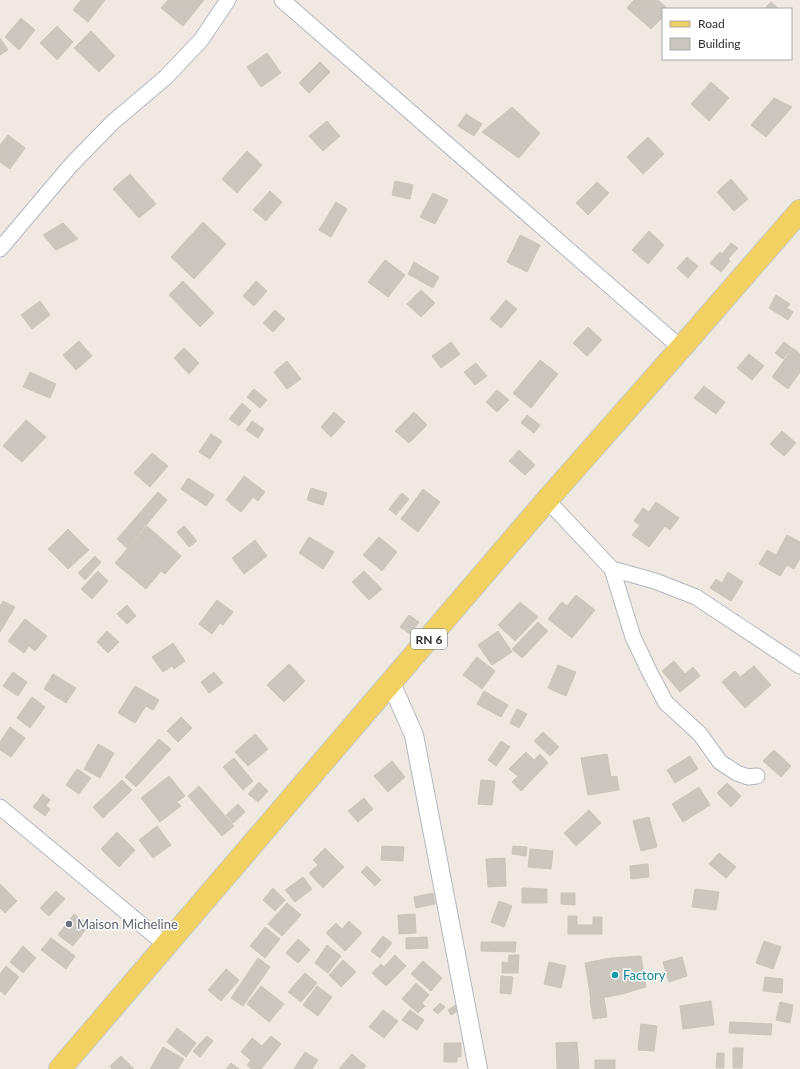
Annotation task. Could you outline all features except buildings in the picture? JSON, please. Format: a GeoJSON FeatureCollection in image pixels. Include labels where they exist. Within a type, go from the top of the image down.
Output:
{"type":"FeatureCollection","features":[{"type":"Feature","properties":{"kind":"main road","name":"RN 6"},"geometry":{"type":"LineString","coordinates":[[60,1069],[546,500],[800,211]]}},
{"type":"Feature","properties":{"kind":"street"},"geometry":{"type":"LineString","coordinates":[[0,249],[70,165],[112,122],[166,77],[201,40],[228,0]]}},
{"type":"Feature","properties":{"kind":"street"},"geometry":{"type":"LineString","coordinates":[[282,0],[681,348]]}},
{"type":"Feature","properties":{"kind":"street"},"geometry":{"type":"LineString","coordinates":[[546,500],[612,569],[633,637],[666,702],[700,734],[720,762],[737,773],[748,777],[757,776]]}},
{"type":"Feature","properties":{"kind":"street"},"geometry":{"type":"LineString","coordinates":[[612,569],[655,581],[696,597],[800,666]]}},
{"type":"Feature","properties":{"kind":"street"},"geometry":{"type":"LineString","coordinates":[[391,683],[414,735],[478,1069]]}},
{"type":"Feature","properties":{"kind":"street"},"geometry":{"type":"LineString","coordinates":[[0,807],[166,945]]}},
{"type":"Feature","properties":{"kind":"place","name":"Maison Micheline"},"geometry":{"type":"Point","coordinates":[69,924]}},
{"type":"Feature","properties":{"kind":"place","name":"Factory"},"geometry":{"type":"Point","coordinates":[615,975]}}]}
